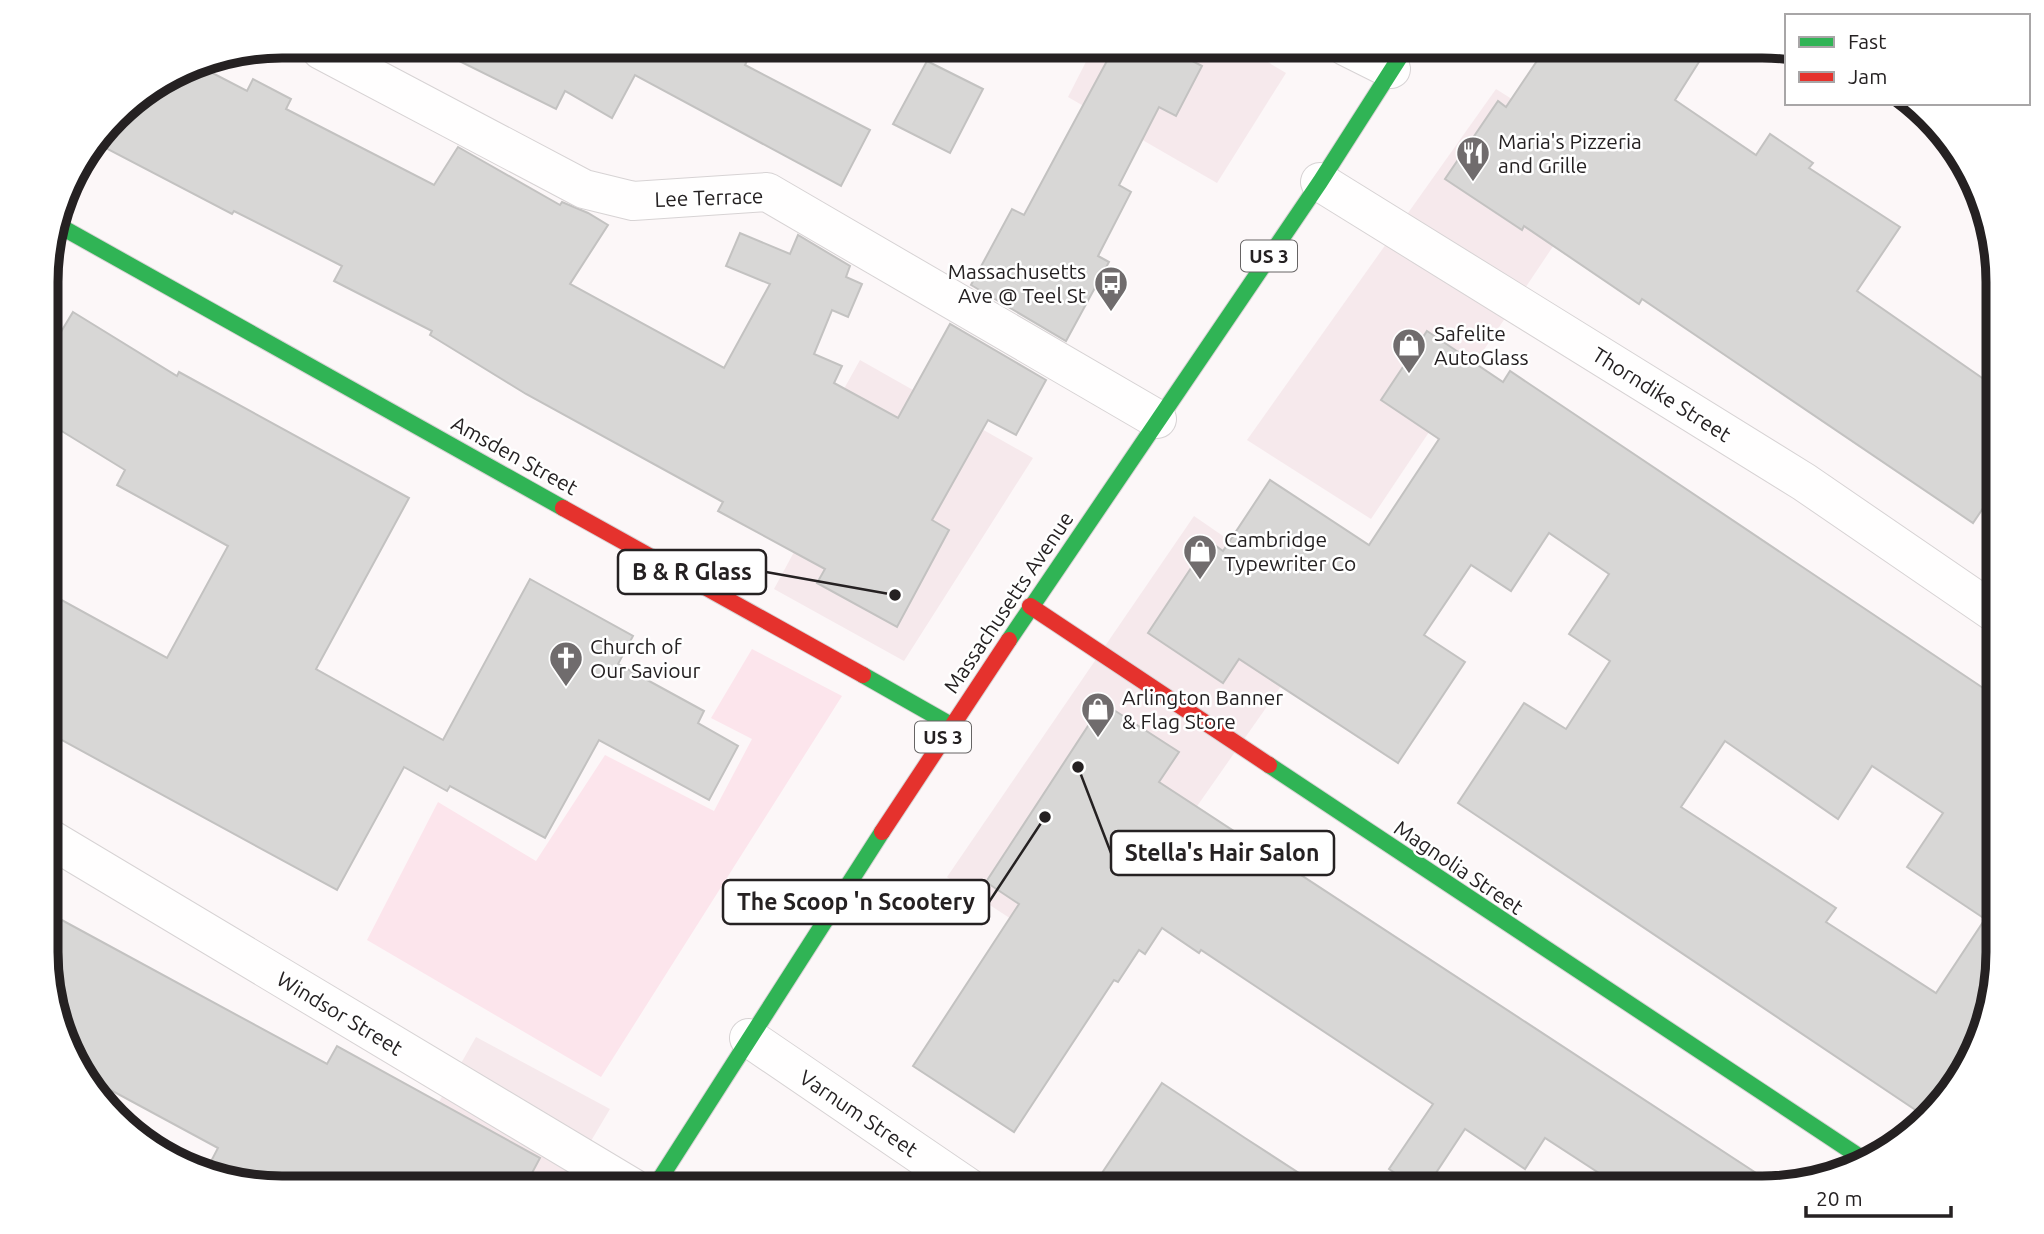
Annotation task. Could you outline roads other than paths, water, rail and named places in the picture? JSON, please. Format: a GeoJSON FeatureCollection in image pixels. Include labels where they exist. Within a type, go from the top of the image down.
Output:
{"type":"FeatureCollection","features":[{"type":"Feature","properties":{"kind":"main road","name":"Massachusetts Avenue"},"geometry":{"type":"LineString","coordinates":[[662,1176],[951,725],[1320,182],[1398,58]]}},
{"type":"Feature","properties":{"kind":"main road","name":"Amsden Street"},"geometry":{"type":"LineString","coordinates":[[64,229],[951,725]]}},
{"type":"Feature","properties":{"kind":"main road","name":"Magnolia Street"},"geometry":{"type":"LineString","coordinates":[[1030,606],[1857,1155]]}},
{"type":"Feature","properties":{"kind":"street","name":"Lee Terrace"},"geometry":{"type":"LineString","coordinates":[[336,58],[584,189],[633,201],[767,192],[1157,419]]}},
{"type":"Feature","properties":{"kind":"street","name":"Thorndike Street"},"geometry":{"type":"LineString","coordinates":[[1320,182],[1804,482],[1986,607]]}},
{"type":"Feature","properties":{"kind":"street","name":"Windsor Street"},"geometry":{"type":"LineString","coordinates":[[58,844],[613,1176]]}},
{"type":"Feature","properties":{"kind":"street","name":"Varnum Street"},"geometry":{"type":"LineString","coordinates":[[749,1038],[951,1176]]}},
{"type":"Feature","properties":{"kind":"place","name":"Maria's Pizzeria and Grille"},"geometry":{"type":"Point","coordinates":[1473,183]}},
{"type":"Feature","properties":{"kind":"place","name":"Massachusetts Ave @ Teel St"},"geometry":{"type":"Point","coordinates":[1111,313]}},
{"type":"Feature","properties":{"kind":"place","name":"Safelite AutoGlass"},"geometry":{"type":"Point","coordinates":[1409,375]}},
{"type":"Feature","properties":{"kind":"place","name":"Cambridge Typewriter Co"},"geometry":{"type":"Point","coordinates":[1200,581]}},
{"type":"Feature","properties":{"kind":"place","name":"B & R Glass"},"geometry":{"type":"Point","coordinates":[895,595]}},
{"type":"Feature","properties":{"kind":"place","name":"Church of Our Saviour"},"geometry":{"type":"Point","coordinates":[566,688]}},
{"type":"Feature","properties":{"kind":"place","name":"Arlington Banner & Flag Store"},"geometry":{"type":"Point","coordinates":[1098,739]}},
{"type":"Feature","properties":{"kind":"place","name":"Stella's Hair Salon"},"geometry":{"type":"Point","coordinates":[1078,767]}},
{"type":"Feature","properties":{"kind":"place","name":"The Scoop 'n Scootery"},"geometry":{"type":"Point","coordinates":[1045,817]}}]}
